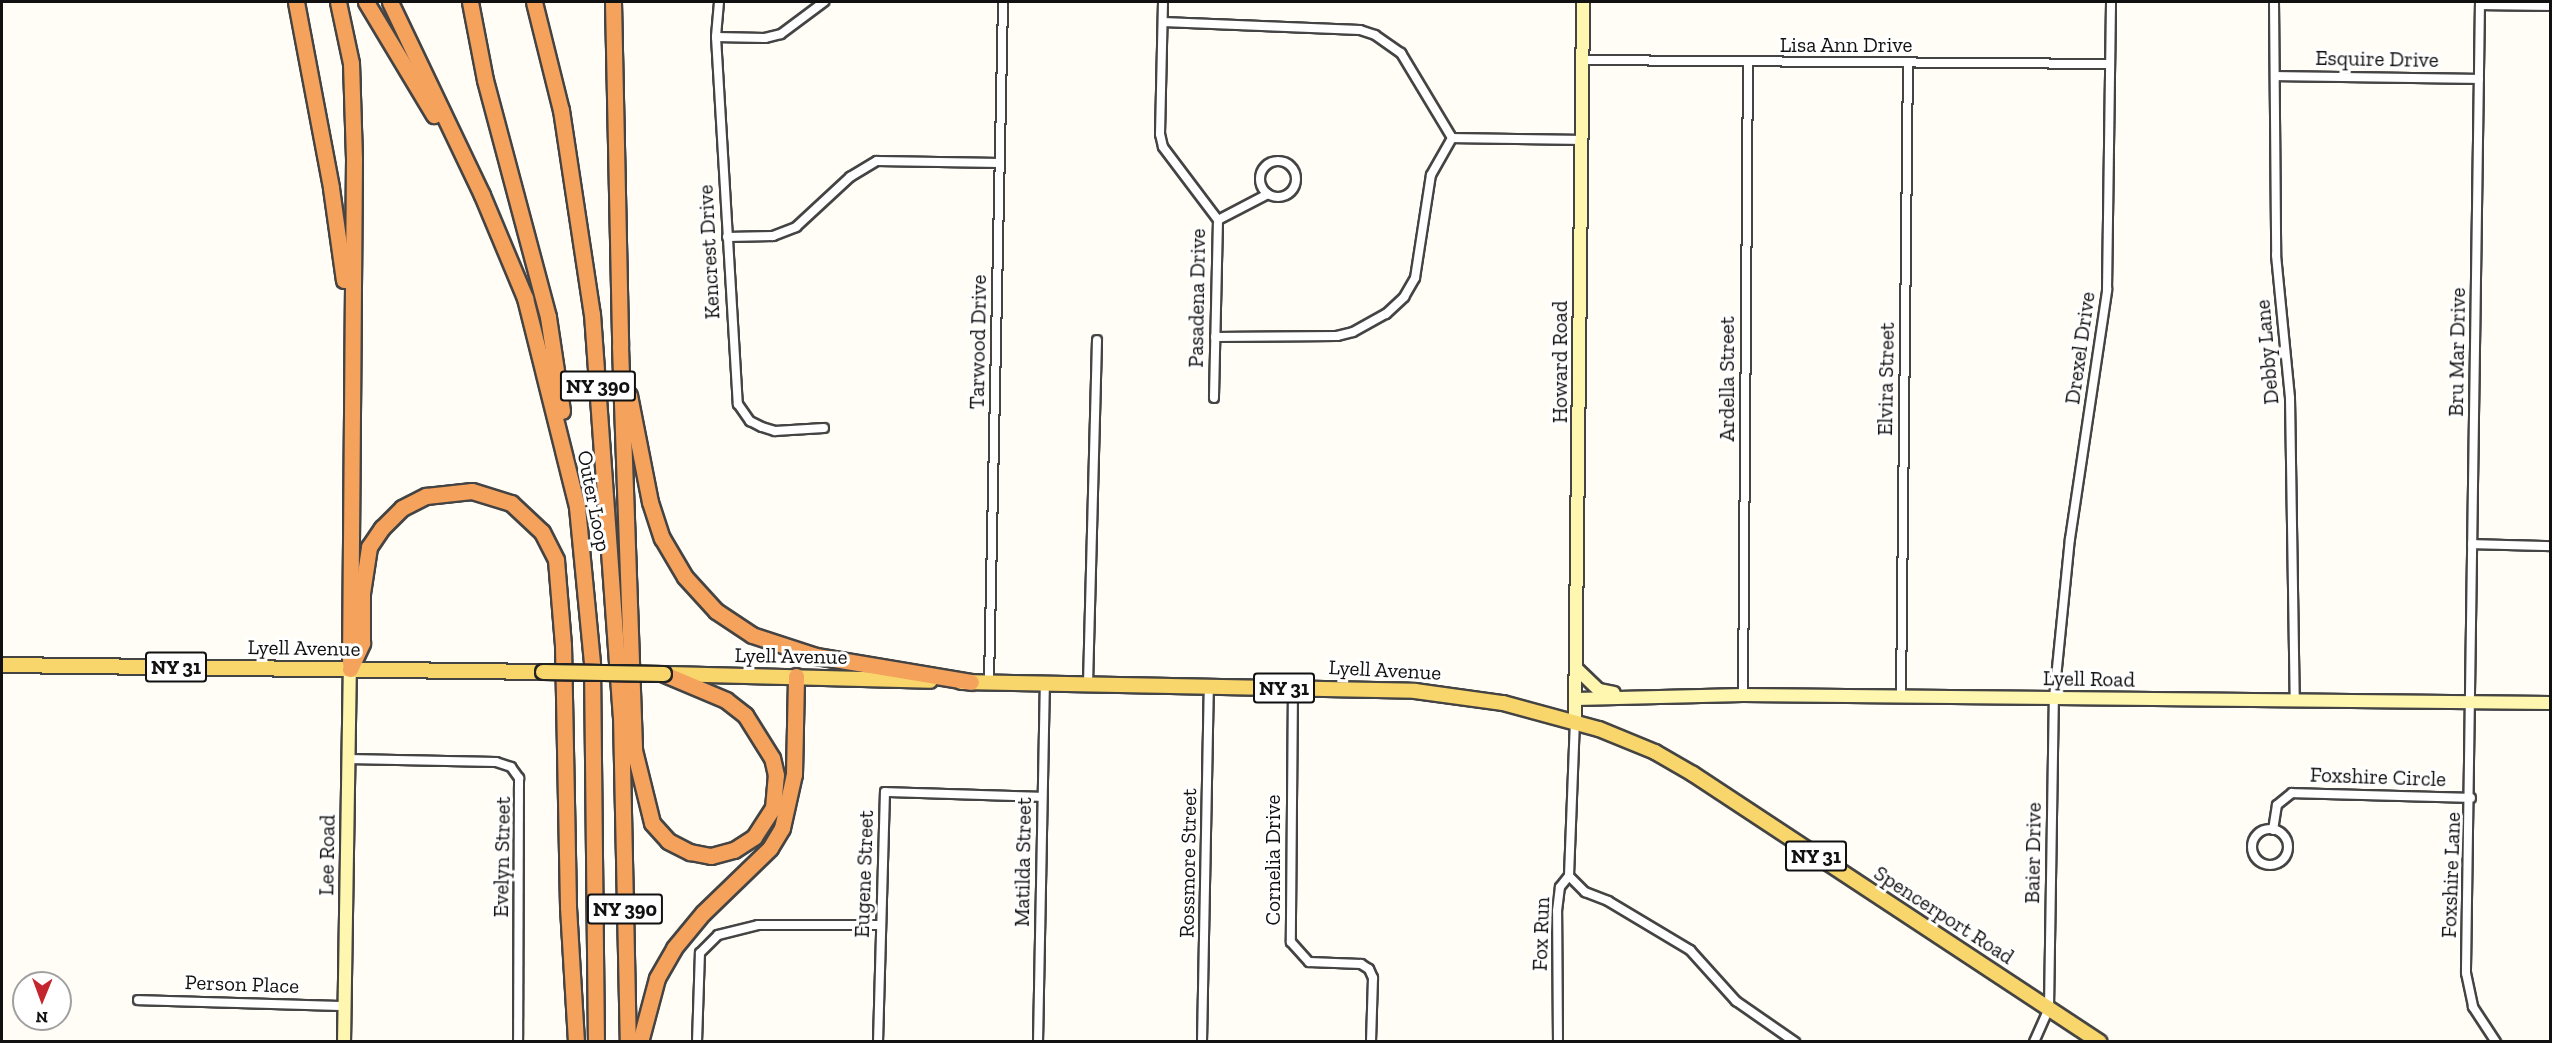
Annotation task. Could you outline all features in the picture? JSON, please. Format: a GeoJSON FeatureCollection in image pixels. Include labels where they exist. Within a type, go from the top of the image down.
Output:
{"type":"FeatureCollection","features":[{"type":"Feature","properties":{"kind":"highway"},"geometry":{"type":"LineString","coordinates":[[296,2],[339,237],[351,348]]}},
{"type":"Feature","properties":{"kind":"highway"},"geometry":{"type":"LineString","coordinates":[[338,2],[351,63],[354,148],[350,669]]}},
{"type":"Feature","properties":{"kind":"highway"},"geometry":{"type":"LineString","coordinates":[[366,2],[482,195]]}},
{"type":"Feature","properties":{"kind":"highway","name":"Outer Loop"},"geometry":{"type":"LineString","coordinates":[[390,2],[482,195],[525,298],[577,507],[592,664],[596,1041]]}},
{"type":"Feature","properties":{"kind":"highway"},"geometry":{"type":"LineString","coordinates":[[470,2],[488,92],[548,317],[577,507]]}},
{"type":"Feature","properties":{"kind":"highway","name":"Outer Loop"},"geometry":{"type":"LineString","coordinates":[[534,2],[561,110],[592,314],[621,716],[628,1041]]}},
{"type":"Feature","properties":{"kind":"highway"},"geometry":{"type":"LineString","coordinates":[[604,2],[612,73]]}},
{"type":"Feature","properties":{"kind":"highway"},"geometry":{"type":"LineString","coordinates":[[613,2],[612,73],[634,750],[652,823],[668,842],[690,852],[711,856],[734,849],[754,837],[773,808],[776,776],[772,758],[746,715],[726,700],[664,674]]}},
{"type":"Feature","properties":{"kind":"highway"},"geometry":{"type":"LineString","coordinates":[[620,346],[650,502],[662,538],[686,577],[716,611],[752,635],[816,656],[971,682]]}},
{"type":"Feature","properties":{"kind":"highway"},"geometry":{"type":"LineString","coordinates":[[350,669],[362,643],[362,593],[369,547],[402,508],[426,496],[472,491],[511,503],[542,532],[556,560],[563,645],[568,907],[576,1041]]}},
{"type":"Feature","properties":{"kind":"highway"},"geometry":{"type":"LineString","coordinates":[[640,1041],[657,978],[674,948],[770,848],[782,828],[794,774],[796,676]]}},
{"type":"Feature","properties":{"kind":"highway"},"geometry":{"type":"LineString","coordinates":[[622,777],[634,750]]}},
{"type":"Feature","properties":{"kind":"main road","name":"Lyell Avenue"},"geometry":{"type":"LineString","coordinates":[[2,665],[796,676],[1440,693],[1503,703],[1575,722]]}},
{"type":"Feature","properties":{"kind":"main road","name":"Spencerport Road"},"geometry":{"type":"LineString","coordinates":[[1575,722],[1655,752],[1693,774],[2100,1041]]}},
{"type":"Feature","properties":{"kind":"street","name":"Kencrest Drive"},"geometry":{"type":"LineString","coordinates":[[718,2],[716,37],[738,404],[750,421],[762,427],[775,430],[824,428]]}},
{"type":"Feature","properties":{"kind":"street"},"geometry":{"type":"LineString","coordinates":[[716,37],[765,38],[781,34],[824,2]]}},
{"type":"Feature","properties":{"kind":"street","name":"Tarwood Drive"},"geometry":{"type":"LineString","coordinates":[[989,682],[1004,2]]}},
{"type":"Feature","properties":{"kind":"street","name":"Pasadena Drive"},"geometry":{"type":"LineString","coordinates":[[1163,2],[1163,147],[1218,220],[1214,398]]}},
{"type":"Feature","properties":{"kind":"street","name":"Howard Road"},"geometry":{"type":"LineString","coordinates":[[1575,722],[1583,2]]}},
{"type":"Feature","properties":{"kind":"street","name":"Drexel Drive"},"geometry":{"type":"LineString","coordinates":[[2054,698],[2070,539],[2107,290],[2112,108],[2109,64],[2111,2]]}},
{"type":"Feature","properties":{"kind":"street","name":"Debby Lane"},"geometry":{"type":"LineString","coordinates":[[2274,2],[2276,255],[2290,398],[2294,518],[2295,700]]}},
{"type":"Feature","properties":{"kind":"street"},"geometry":{"type":"LineString","coordinates":[[2480,3],[2550,6]]}},
{"type":"Feature","properties":{"kind":"street","name":"Bru Mar Drive"},"geometry":{"type":"LineString","coordinates":[[2473,702],[2472,544],[2480,3]]}},
{"type":"Feature","properties":{"kind":"street"},"geometry":{"type":"LineString","coordinates":[[1163,22],[1329,26],[1375,35],[1412,66],[1452,138]]}},
{"type":"Feature","properties":{"kind":"street","name":"Lisa Ann Drive"},"geometry":{"type":"LineString","coordinates":[[1582,60],[2109,64]]}},
{"type":"Feature","properties":{"kind":"street","name":"Ardella Street"},"geometry":{"type":"LineString","coordinates":[[1743,695],[1748,63]]}},
{"type":"Feature","properties":{"kind":"street","name":"Elvira Street"},"geometry":{"type":"LineString","coordinates":[[1900,696],[1908,63]]}},
{"type":"Feature","properties":{"kind":"street","name":"Esquire Drive"},"geometry":{"type":"LineString","coordinates":[[2275,76],[2479,79]]}},
{"type":"Feature","properties":{"kind":"street"},"geometry":{"type":"LineString","coordinates":[[1452,138],[1581,140]]}},
{"type":"Feature","properties":{"kind":"street"},"geometry":{"type":"LineString","coordinates":[[1215,337],[1337,336],[1371,324],[1386,314],[1404,297],[1415,278],[1423,250],[1431,175],[1452,138]]}},
{"type":"Feature","properties":{"kind":"street"},"geometry":{"type":"LineString","coordinates":[[727,237],[786,232],[808,217],[862,167],[877,162],[1000,163]]}},
{"type":"Feature","properties":{"kind":"street"},"geometry":{"type":"LineString","coordinates":[[1218,220],[1268,195],[1285,196],[1293,188],[1294,172],[1286,163],[1268,164],[1261,173],[1260,185],[1268,195]]}},
{"type":"Feature","properties":{"kind":"street"},"geometry":{"type":"LineString","coordinates":[[1088,684],[1097,340]]}},
{"type":"Feature","properties":{"kind":"street"},"geometry":{"type":"LineString","coordinates":[[2472,544],[2550,546]]}},
{"type":"Feature","properties":{"kind":"street","name":"Lee Road"},"geometry":{"type":"LineString","coordinates":[[344,1041],[350,669]]}},
{"type":"Feature","properties":{"kind":"street","name":"Lyell Road"},"geometry":{"type":"LineString","coordinates":[[1576,669],[1599,690],[1627,695]]}},
{"type":"Feature","properties":{"kind":"street","name":"Matilda Street"},"geometry":{"type":"LineString","coordinates":[[1038,1041],[1045,683]]}},
{"type":"Feature","properties":{"kind":"street","name":"Rossmore Street"},"geometry":{"type":"LineString","coordinates":[[1202,1041],[1209,686]]}},
{"type":"Feature","properties":{"kind":"street","name":"Cornelia Drive"},"geometry":{"type":"LineString","coordinates":[[1293,688],[1291,942],[1310,962],[1361,964],[1369,969],[1373,978],[1371,1041]]}},
{"type":"Feature","properties":{"kind":"street","name":"Lyell Road"},"geometry":{"type":"LineString","coordinates":[[1576,699],[1627,695],[1743,695],[2550,703]]}},
{"type":"Feature","properties":{"kind":"street","name":"Baier Drive"},"geometry":{"type":"LineString","coordinates":[[2049,1008],[2054,698]]}},
{"type":"Feature","properties":{"kind":"street","name":"Foxshire Lane"},"geometry":{"type":"LineString","coordinates":[[2473,702],[2468,990],[2482,1025],[2496,1041]]}},
{"type":"Feature","properties":{"kind":"street","name":"Fox Run"},"geometry":{"type":"LineString","coordinates":[[1558,1041],[1557,898],[1569,876],[1575,722]]}},
{"type":"Feature","properties":{"kind":"street","name":"Evelyn Street"},"geometry":{"type":"LineString","coordinates":[[348,759],[496,762],[511,767],[519,778],[518,1041]]}},
{"type":"Feature","properties":{"kind":"street","name":"Eugene Street"},"geometry":{"type":"LineString","coordinates":[[878,1041],[885,792],[1042,797]]}},
{"type":"Feature","properties":{"kind":"street","name":"Foxshire Circle"},"geometry":{"type":"LineString","coordinates":[[2272,830],[2277,805],[2292,793],[2471,798]]}},
{"type":"Feature","properties":{"kind":"street"},"geometry":{"type":"LineString","coordinates":[[2272,830],[2283,834],[2288,850],[2283,860],[2267,865],[2256,859],[2252,848],[2256,836],[2272,830]]}},
{"type":"Feature","properties":{"kind":"street"},"geometry":{"type":"LineString","coordinates":[[1569,876],[1585,892],[1608,901],[1690,950],[1736,1001],[1795,1041]]}},
{"type":"Feature","properties":{"kind":"street"},"geometry":{"type":"LineString","coordinates":[[697,1041],[700,953],[718,935],[758,925],[880,925]]}},
{"type":"Feature","properties":{"kind":"street","name":"Person Place"},"geometry":{"type":"LineString","coordinates":[[138,1000],[345,1005]]}},
{"type":"Feature","properties":{"kind":"street"},"geometry":{"type":"LineString","coordinates":[[2034,1041],[2049,1008]]}}]}
